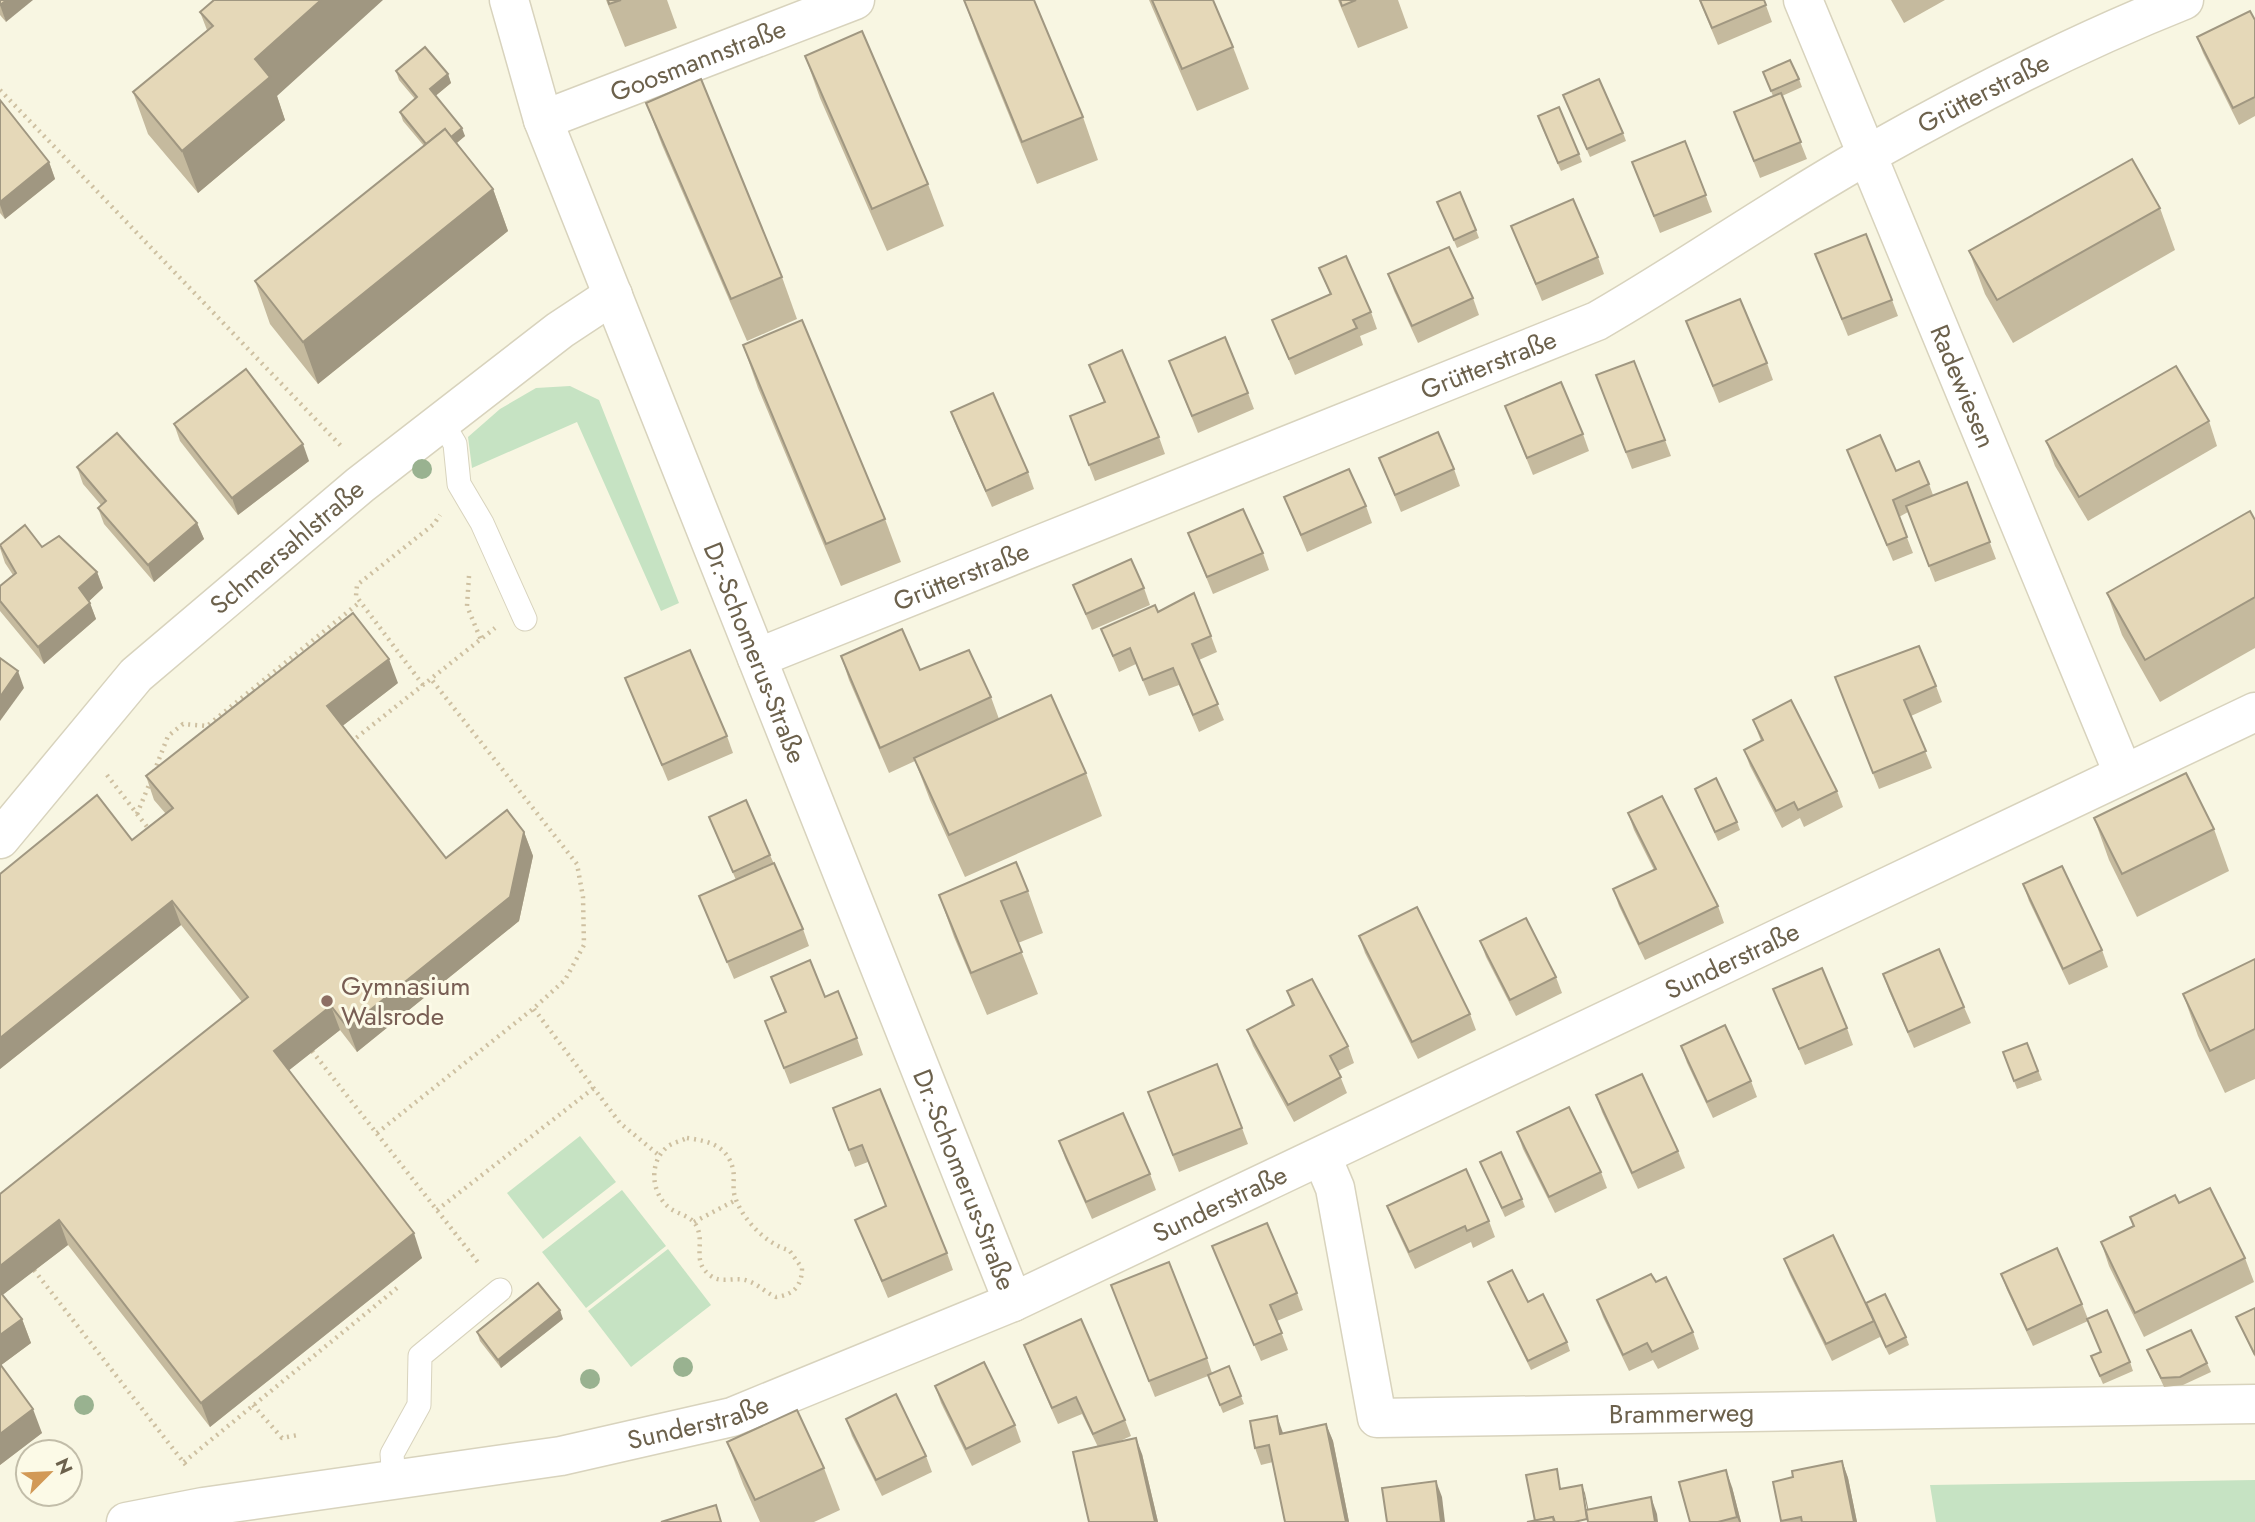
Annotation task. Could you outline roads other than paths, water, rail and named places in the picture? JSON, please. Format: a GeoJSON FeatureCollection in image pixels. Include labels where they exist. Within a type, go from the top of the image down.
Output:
{"type":"FeatureCollection","features":[{"type":"Feature","properties":{"kind":"street","name":"Dr.-Schomerus-Straße"},"geometry":{"type":"LineString","coordinates":[[509,0],[543,120],[1013,1302]]}},
{"type":"Feature","properties":{"kind":"street","name":"Goosmannstraße"},"geometry":{"type":"LineString","coordinates":[[543,120],[855,0]]}},
{"type":"Feature","properties":{"kind":"street","name":"Radewiesen"},"geometry":{"type":"LineString","coordinates":[[1803,0],[2123,773]]}},
{"type":"Feature","properties":{"kind":"street","name":"Grütterstraße"},"geometry":{"type":"LineString","coordinates":[[757,658],[1597,321],[1665,282],[1868,155],[2107,31],[2184,0]]}},
{"type":"Feature","properties":{"kind":"street","name":"Schmersahlstraße"},"geometry":{"type":"LineString","coordinates":[[0,839],[136,675],[360,485],[560,330],[612,295]]}},
{"type":"Feature","properties":{"kind":"street","name":"Sunderstraße"},"geometry":{"type":"LineString","coordinates":[[126,1522],[203,1507],[394,1482],[561,1456],[732,1417],[1013,1302],[2255,712]]}},
{"type":"Feature","properties":{"kind":"street","name":"Brammerweg"},"geometry":{"type":"LineString","coordinates":[[1322,1157],[1335,1188],[1377,1418],[2255,1405]]}},
{"type":"Feature","properties":{"kind":"lane"},"geometry":{"type":"LineString","coordinates":[[442,422],[455,444],[459,484],[487,532],[523,614]]}},
{"type":"Feature","properties":{"kind":"lane"},"geometry":{"type":"LineString","coordinates":[[394,1482],[392,1454],[419,1405],[420,1356],[500,1290]]}},
{"type":"Feature","properties":{"kind":"place","name":"Gymnasium Walsrode"},"geometry":{"type":"Point","coordinates":[327,1001]}}]}
